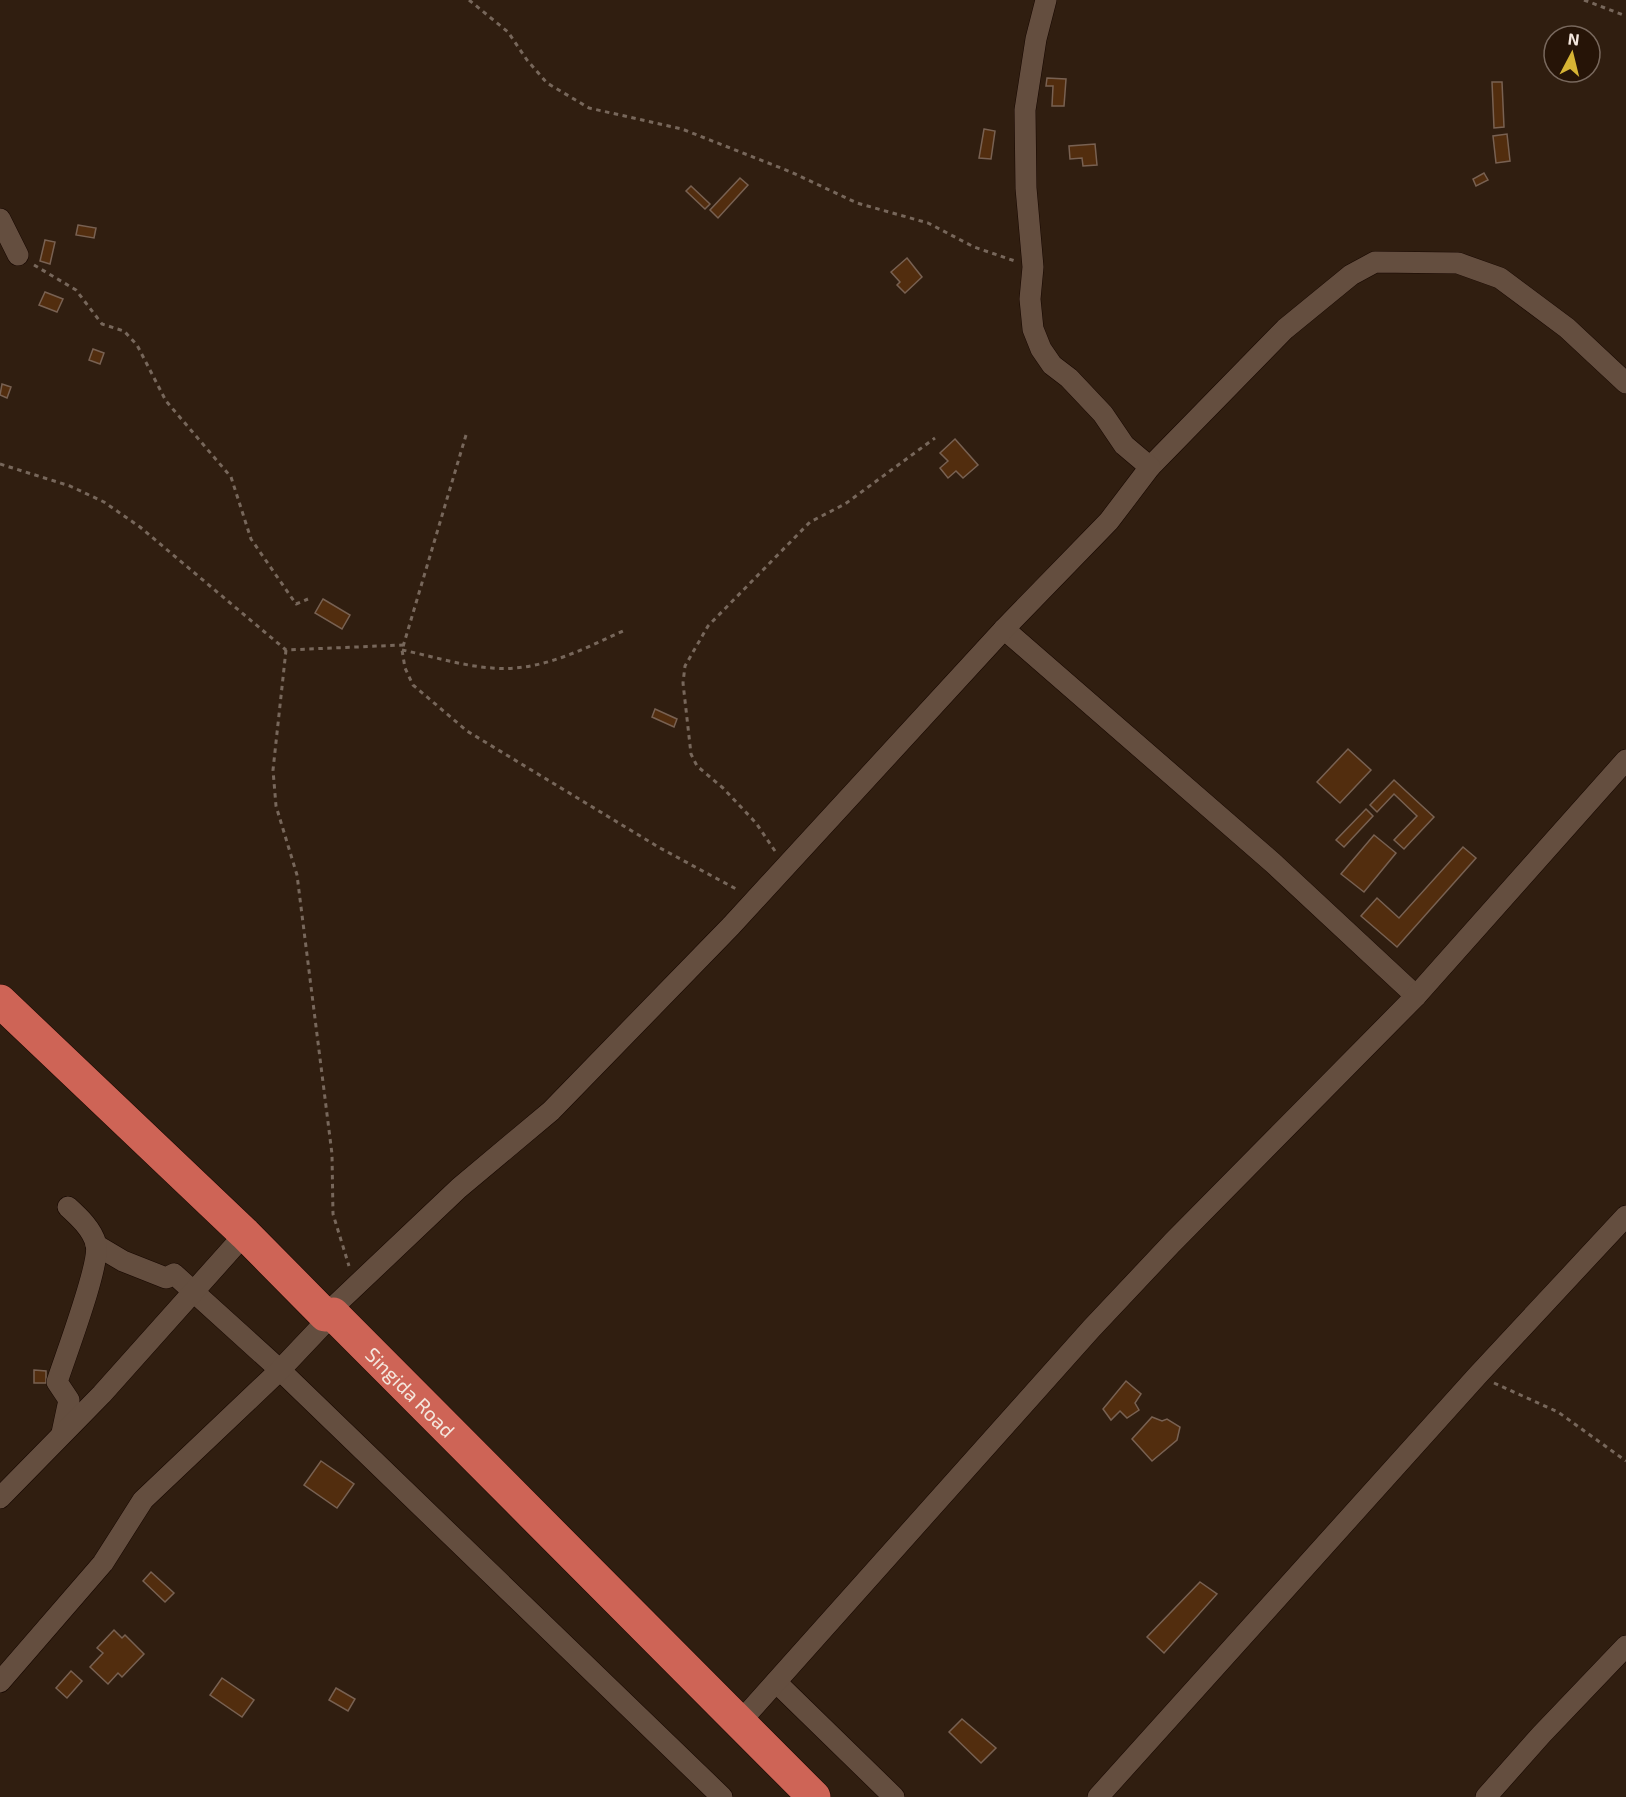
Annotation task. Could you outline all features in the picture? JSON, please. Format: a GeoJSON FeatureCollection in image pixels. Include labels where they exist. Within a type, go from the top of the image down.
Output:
{"type":"FeatureCollection","features":[{"type":"Feature","properties":{"kind":"highway","name":"Singida Road"},"geometry":{"type":"LineString","coordinates":[[0,1000],[329,1315],[814,1797]]}},
{"type":"Feature","properties":{"kind":"street"},"geometry":{"type":"LineString","coordinates":[[1046,0],[1036,39],[1025,110],[1026,188],[1033,267],[1030,312],[1033,329],[1041,350],[1052,365],[1069,378],[1103,414],[1124,445],[1150,467]]}},
{"type":"Feature","properties":{"kind":"street"},"geometry":{"type":"LineString","coordinates":[[0,219],[18,255]]}},
{"type":"Feature","properties":{"kind":"street"},"geometry":{"type":"LineString","coordinates":[[0,1682],[103,1563],[143,1500],[280,1370],[355,1285],[459,1188],[550,1111],[786,868],[1004,629],[1109,521],[1150,467],[1285,329],[1350,275],[1375,262],[1458,263],[1500,278],[1568,327],[1626,383]]}},
{"type":"Feature","properties":{"kind":"street"},"geometry":{"type":"LineString","coordinates":[[1004,629],[1272,862],[1416,996]]}},
{"type":"Feature","properties":{"kind":"street"},"geometry":{"type":"LineString","coordinates":[[740,1722],[1091,1329],[1180,1235],[1416,996],[1626,760]]}},
{"type":"Feature","properties":{"kind":"street"},"geometry":{"type":"LineString","coordinates":[[68,1207],[84,1223],[96,1245],[123,1261],[166,1278],[174,1274],[193,1290],[280,1370],[722,1797]]}},
{"type":"Feature","properties":{"kind":"street"},"geometry":{"type":"LineString","coordinates":[[1098,1797],[1477,1376],[1626,1216]]}},
{"type":"Feature","properties":{"kind":"street"},"geometry":{"type":"LineString","coordinates":[[0,1498],[102,1394],[245,1234]]}},
{"type":"Feature","properties":{"kind":"street"},"geometry":{"type":"LineString","coordinates":[[62,1433],[69,1400],[57,1382],[91,1281],[96,1245]]}},
{"type":"Feature","properties":{"kind":"street"},"geometry":{"type":"LineString","coordinates":[[1486,1797],[1541,1735],[1626,1646]]}},
{"type":"Feature","properties":{"kind":"street"},"geometry":{"type":"LineString","coordinates":[[776,1683],[894,1797]]}},
{"type":"Feature","properties":{"kind":"path"},"geometry":{"type":"LineString","coordinates":[[469,0],[508,32],[527,60],[547,83],[589,108],[682,129],[781,167],[857,203],[928,223],[974,247],[1033,267]]}},
{"type":"Feature","properties":{"kind":"path"},"geometry":{"type":"LineString","coordinates":[[1584,0],[1626,16]]}},
{"type":"Feature","properties":{"kind":"path"},"geometry":{"type":"LineString","coordinates":[[18,255],[76,290],[102,324],[124,332],[137,345],[166,401],[231,477],[251,539],[296,604],[308,599]]}},
{"type":"Feature","properties":{"kind":"path"},"geometry":{"type":"LineString","coordinates":[[466,435],[403,645],[405,668],[413,685],[467,731],[660,848],[755,899]]}},
{"type":"Feature","properties":{"kind":"path"},"geometry":{"type":"LineString","coordinates":[[786,868],[756,823],[723,788],[697,766],[691,754],[689,741],[683,683],[685,666],[708,626],[810,522],[845,504],[935,438]]}},
{"type":"Feature","properties":{"kind":"path"},"geometry":{"type":"LineString","coordinates":[[0,464],[70,486],[104,502],[140,527],[286,650],[403,645]]}},
{"type":"Feature","properties":{"kind":"path"},"geometry":{"type":"LineString","coordinates":[[402,651],[492,668],[524,667],[571,655],[623,631]]}},
{"type":"Feature","properties":{"kind":"path"},"geometry":{"type":"LineString","coordinates":[[286,650],[273,770],[276,806],[297,875],[330,1134],[333,1214],[355,1285]]}},
{"type":"Feature","properties":{"kind":"path"},"geometry":{"type":"LineString","coordinates":[[1477,1376],[1515,1390],[1558,1412],[1626,1461]]}},
{"type":"Feature","properties":{"kind":"building"},"geometry":{"type":"Polygon","coordinates":[[[1047,78],[1066,79],[1064,106],[1052,106],[1053,86],[1046,86],[1047,78]]]}},
{"type":"Feature","properties":{"kind":"building"},"geometry":{"type":"Polygon","coordinates":[[[1492,82],[1502,82],[1504,127],[1494,128],[1492,82]]]}},
{"type":"Feature","properties":{"kind":"building"},"geometry":{"type":"Polygon","coordinates":[[[984,129],[995,131],[991,159],[979,158],[984,129]]]}},
{"type":"Feature","properties":{"kind":"building"},"geometry":{"type":"Polygon","coordinates":[[[1507,134],[1510,161],[1496,163],[1493,136],[1507,134]]]}},
{"type":"Feature","properties":{"kind":"building"},"geometry":{"type":"Polygon","coordinates":[[[1095,144],[1097,165],[1083,166],[1082,158],[1070,159],[1069,146],[1095,144]]]}},
{"type":"Feature","properties":{"kind":"building"},"geometry":{"type":"Polygon","coordinates":[[[1484,173],[1488,180],[1476,186],[1473,179],[1484,173]]]}},
{"type":"Feature","properties":{"kind":"building"},"geometry":{"type":"Polygon","coordinates":[[[740,178],[748,185],[718,218],[710,210],[740,178]]]}},
{"type":"Feature","properties":{"kind":"building"},"geometry":{"type":"Polygon","coordinates":[[[691,186],[710,204],[705,209],[686,191],[691,186]]]}},
{"type":"Feature","properties":{"kind":"building"},"geometry":{"type":"Polygon","coordinates":[[[78,225],[96,228],[94,238],[76,235],[78,225]]]}},
{"type":"Feature","properties":{"kind":"building"},"geometry":{"type":"Polygon","coordinates":[[[45,240],[55,242],[50,264],[40,261],[45,240]]]}},
{"type":"Feature","properties":{"kind":"building"},"geometry":{"type":"Polygon","coordinates":[[[907,258],[922,277],[905,293],[897,285],[900,282],[891,272],[907,258]]]}},
{"type":"Feature","properties":{"kind":"building"},"geometry":{"type":"Polygon","coordinates":[[[45,292],[63,299],[57,312],[39,305],[45,292]]]}},
{"type":"Feature","properties":{"kind":"building"},"geometry":{"type":"Polygon","coordinates":[[[93,349],[104,353],[100,364],[89,360],[93,349]]]}},
{"type":"Feature","properties":{"kind":"building"},"geometry":{"type":"Polygon","coordinates":[[[2,384],[11,387],[7,398],[0,395],[2,384]]]}},
{"type":"Feature","properties":{"kind":"building"},"geometry":{"type":"Polygon","coordinates":[[[955,439],[978,465],[963,478],[956,471],[948,478],[940,468],[948,461],[940,453],[955,439]]]}},
{"type":"Feature","properties":{"kind":"building"},"geometry":{"type":"Polygon","coordinates":[[[323,599],[350,615],[342,629],[315,613],[323,599]]]}},
{"type":"Feature","properties":{"kind":"building"},"geometry":{"type":"Polygon","coordinates":[[[655,709],[677,719],[674,727],[652,717],[655,709]]]}},
{"type":"Feature","properties":{"kind":"building"},"geometry":{"type":"Polygon","coordinates":[[[1348,749],[1371,770],[1340,803],[1317,782],[1348,749]]]}},
{"type":"Feature","properties":{"kind":"building"},"geometry":{"type":"Polygon","coordinates":[[[1394,780],[1434,817],[1404,849],[1394,840],[1417,816],[1394,794],[1377,812],[1370,805],[1394,780]]]}},
{"type":"Feature","properties":{"kind":"building"},"geometry":{"type":"Polygon","coordinates":[[[1366,809],[1373,816],[1344,847],[1336,840],[1366,809]]]}},
{"type":"Feature","properties":{"kind":"building"},"geometry":{"type":"Polygon","coordinates":[[[1374,835],[1396,853],[1364,892],[1341,874],[1374,835]]]}},
{"type":"Feature","properties":{"kind":"building"},"geometry":{"type":"Polygon","coordinates":[[[1463,847],[1476,858],[1397,947],[1361,916],[1377,898],[1399,918],[1463,847]]]}},
{"type":"Feature","properties":{"kind":"building"},"geometry":{"type":"Polygon","coordinates":[[[34,1370],[46,1371],[46,1383],[34,1383],[34,1370]]]}},
{"type":"Feature","properties":{"kind":"building"},"geometry":{"type":"Polygon","coordinates":[[[1126,1381],[1141,1394],[1135,1403],[1139,1410],[1127,1418],[1120,1411],[1111,1420],[1103,1409],[1126,1381]]]}},
{"type":"Feature","properties":{"kind":"building"},"geometry":{"type":"Polygon","coordinates":[[[1152,1417],[1162,1421],[1167,1419],[1180,1427],[1177,1440],[1152,1461],[1132,1439],[1152,1417]]]}},
{"type":"Feature","properties":{"kind":"building"},"geometry":{"type":"Polygon","coordinates":[[[321,1461],[354,1484],[337,1508],[304,1485],[321,1461]]]}},
{"type":"Feature","properties":{"kind":"building"},"geometry":{"type":"Polygon","coordinates":[[[151,1572],[174,1593],[165,1602],[143,1581],[151,1572]]]}},
{"type":"Feature","properties":{"kind":"building"},"geometry":{"type":"Polygon","coordinates":[[[1200,1582],[1217,1594],[1164,1653],[1147,1637],[1200,1582]]]}},
{"type":"Feature","properties":{"kind":"building"},"geometry":{"type":"Polygon","coordinates":[[[114,1630],[122,1638],[125,1635],[144,1654],[122,1677],[118,1673],[108,1684],[90,1667],[103,1653],[97,1648],[114,1630]]]}},
{"type":"Feature","properties":{"kind":"building"},"geometry":{"type":"Polygon","coordinates":[[[71,1671],[82,1681],[67,1698],[56,1688],[71,1671]]]}},
{"type":"Feature","properties":{"kind":"building"},"geometry":{"type":"Polygon","coordinates":[[[222,1678],[254,1700],[242,1717],[210,1695],[222,1678]]]}},
{"type":"Feature","properties":{"kind":"building"},"geometry":{"type":"Polygon","coordinates":[[[336,1688],[355,1699],[348,1711],[329,1700],[336,1688]]]}},
{"type":"Feature","properties":{"kind":"building"},"geometry":{"type":"Polygon","coordinates":[[[962,1719],[996,1748],[981,1763],[949,1732],[962,1719]]]}}]}
